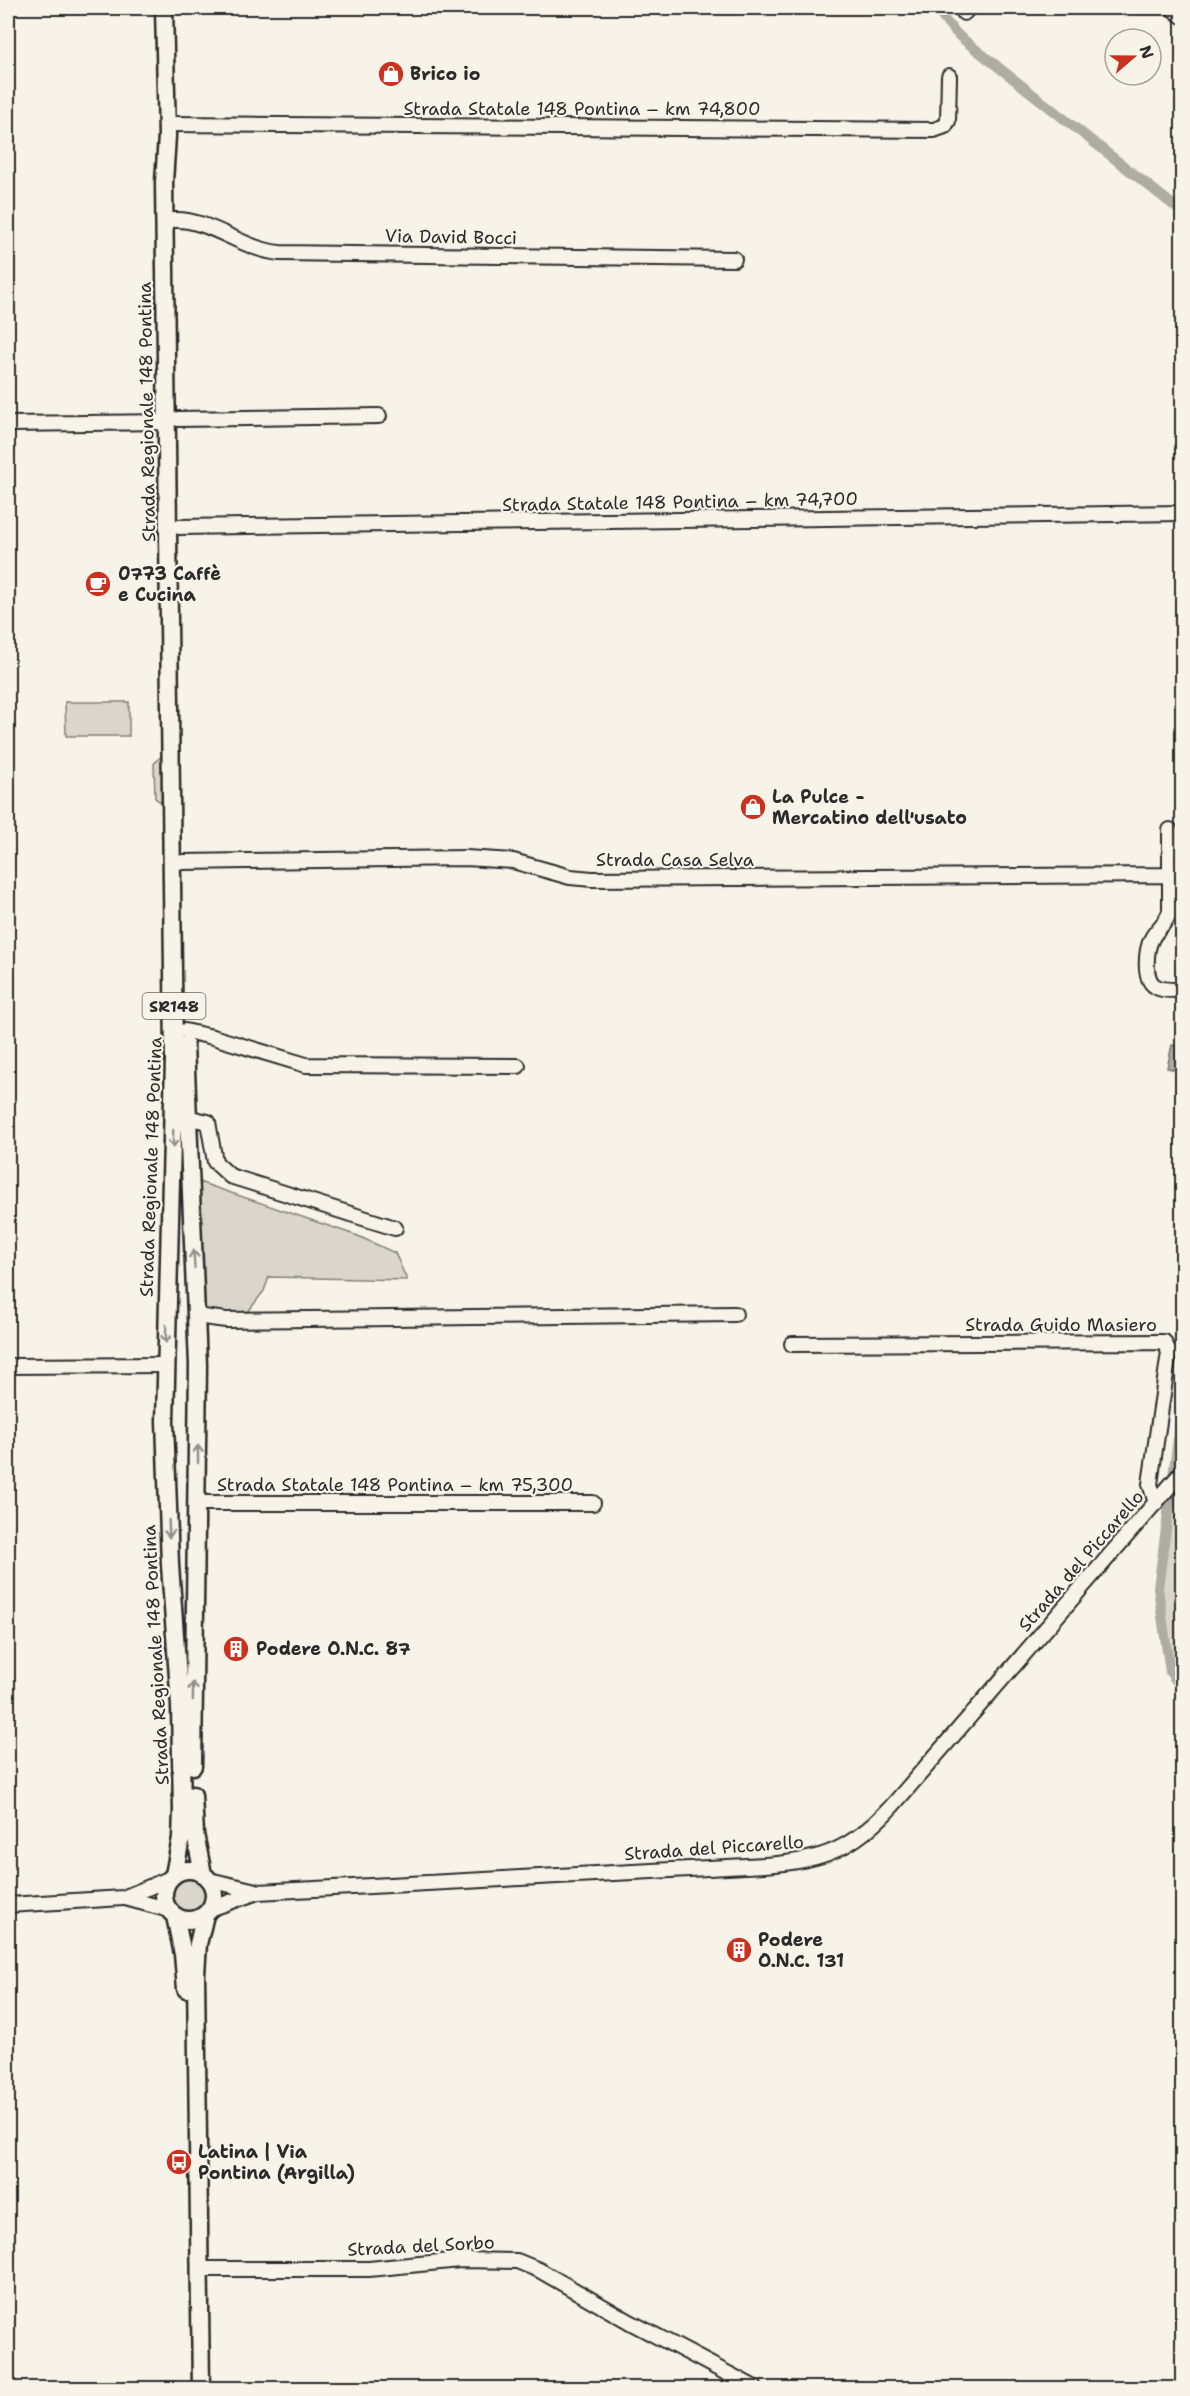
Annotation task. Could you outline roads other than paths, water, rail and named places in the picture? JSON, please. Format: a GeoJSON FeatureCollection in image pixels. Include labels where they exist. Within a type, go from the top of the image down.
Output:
{"type":"FeatureCollection","features":[{"type":"Feature","properties":{"kind":"main road","name":"Strada Regionale 148 Pontina"},"geometry":{"type":"LineString","coordinates":[[164,8],[167,130],[164,182],[172,420],[179,527],[186,1117],[196,1316],[198,1503],[193,1801],[195,1834],[206,1877],[214,1894],[198,1944],[196,1974],[201,2388]]}},
{"type":"Feature","properties":{"kind":"main road","name":"Strada Regionale 148 Pontina"},"geometry":{"type":"LineString","coordinates":[[167,130],[173,170],[175,220],[172,420],[174,1059],[166,1365],[166,1462],[180,1695],[182,1787],[181,1838],[172,1877],[164,1896],[172,1913],[186,1979],[191,2388]]}},
{"type":"Feature","properties":{"kind":"main road"},"geometry":{"type":"LineString","coordinates":[[172,1877],[188,1870],[206,1877]]}},
{"type":"Feature","properties":{"kind":"main road"},"geometry":{"type":"LineString","coordinates":[[172,1913],[190,1920],[207,1912]]}},
{"type":"Feature","properties":{"kind":"street"},"geometry":{"type":"LineString","coordinates":[[1172,8],[1182,16]]}},
{"type":"Feature","properties":{"kind":"street","name":"Strada Statale 148 Pontina – km 74,800"},"geometry":{"type":"LineString","coordinates":[[167,130],[934,130],[945,126],[948,121],[949,76]]}},
{"type":"Feature","properties":{"kind":"street","name":"Via David Bocci"},"geometry":{"type":"LineString","coordinates":[[175,220],[192,222],[252,247],[280,252],[734,259]]}},
{"type":"Feature","properties":{"kind":"street"},"geometry":{"type":"LineString","coordinates":[[8,424],[379,416]]}},
{"type":"Feature","properties":{"kind":"street","name":"Strada Statale 148 Pontina – km 74,700"},"geometry":{"type":"LineString","coordinates":[[179,527],[1182,513]]}},
{"type":"Feature","properties":{"kind":"street"},"geometry":{"type":"LineString","coordinates":[[1170,830],[1169,914],[1149,945],[1149,978],[1157,988],[1182,990]]}},
{"type":"Feature","properties":{"kind":"street","name":"Strada Casa Selva"},"geometry":{"type":"LineString","coordinates":[[183,862],[466,858],[513,861],[570,877],[592,879],[1169,875]]}},
{"type":"Feature","properties":{"kind":"street"},"geometry":{"type":"LineString","coordinates":[[185,1031],[306,1065],[518,1066]]}},
{"type":"Feature","properties":{"kind":"street"},"geometry":{"type":"LineString","coordinates":[[186,1117],[208,1122],[215,1162],[230,1176],[395,1227]]}},
{"type":"Feature","properties":{"kind":"street"},"geometry":{"type":"LineString","coordinates":[[196,1316],[230,1320],[735,1314]]}},
{"type":"Feature","properties":{"kind":"street","name":"Strada Guido Masiero"},"geometry":{"type":"LineString","coordinates":[[792,1344],[1164,1342],[1170,1352],[1150,1484],[1156,1503]]}},
{"type":"Feature","properties":{"kind":"street"},"geometry":{"type":"LineString","coordinates":[[8,1366],[166,1365]]}},
{"type":"Feature","properties":{"kind":"street","name":"Strada del Piccarello"},"geometry":{"type":"LineString","coordinates":[[207,1912],[258,1892],[774,1864],[811,1859],[835,1852],[860,1838],[887,1812],[1182,1472]]}},
{"type":"Feature","properties":{"kind":"street","name":"Strada Statale 148 Pontina – km 75,300"},"geometry":{"type":"LineString","coordinates":[[198,1503],[593,1503]]}},
{"type":"Feature","properties":{"kind":"street"},"geometry":{"type":"LineString","coordinates":[[8,1905],[123,1898],[172,1877]]}},
{"type":"Feature","properties":{"kind":"street","name":"Strada del Piccarello"},"geometry":{"type":"LineString","coordinates":[[206,1877],[258,1892]]}},
{"type":"Feature","properties":{"kind":"street"},"geometry":{"type":"LineString","coordinates":[[123,1898],[172,1913]]}},
{"type":"Feature","properties":{"kind":"street","name":"Strada del Sorbo"},"geometry":{"type":"LineString","coordinates":[[200,2269],[375,2269],[460,2260],[517,2261],[539,2270],[630,2322],[755,2388]]}},
{"type":"Feature","properties":{"kind":"waterway"},"geometry":{"type":"LineString","coordinates":[[934,8],[959,36],[1182,212]]}},
{"type":"Feature","properties":{"kind":"waterway"},"geometry":{"type":"LineString","coordinates":[[1182,1409],[1158,1588],[1170,1672],[1182,1689]]}},
{"type":"Feature","properties":{"kind":"place","name":"Brico io"},"geometry":{"type":"Point","coordinates":[391,74]}},
{"type":"Feature","properties":{"kind":"place","name":"0773 Caffè e Cucina"},"geometry":{"type":"Point","coordinates":[98,584]}},
{"type":"Feature","properties":{"kind":"place","name":"La Pulce - Mercatino dell'usato"},"geometry":{"type":"Point","coordinates":[753,807]}},
{"type":"Feature","properties":{"kind":"place","name":"Podere O.N.C. 87"},"geometry":{"type":"Point","coordinates":[236,1649]}},
{"type":"Feature","properties":{"kind":"place","name":"Podere O.N.C. 131"},"geometry":{"type":"Point","coordinates":[739,1950]}},
{"type":"Feature","properties":{"kind":"place","name":"Latina | Via Pontina (Argilla)"},"geometry":{"type":"Point","coordinates":[179,2162]}}]}
